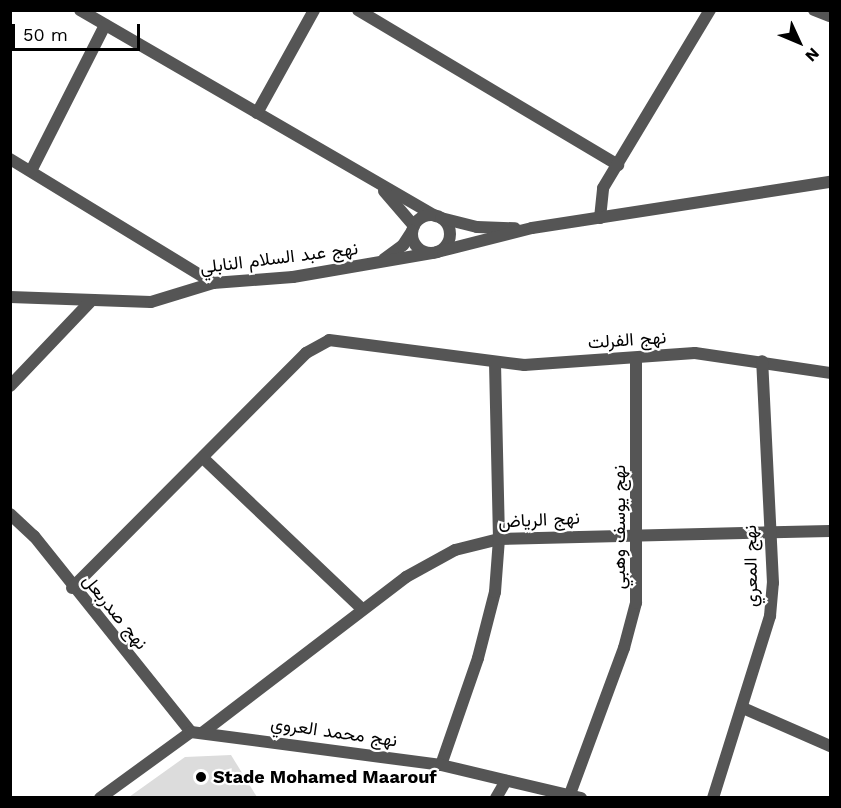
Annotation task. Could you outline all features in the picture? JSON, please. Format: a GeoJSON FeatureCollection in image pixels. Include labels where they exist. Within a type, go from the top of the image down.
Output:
{"type":"FeatureCollection","features":[{"type":"Feature","properties":{"kind":"street","name":"نهج عبد السلام النابلي"},"geometry":{"type":"LineString","coordinates":[[80,10],[438,217],[477,227],[532,228]]}},
{"type":"Feature","properties":{"kind":"street"},"geometry":{"type":"LineString","coordinates":[[257,113],[314,10]]}},
{"type":"Feature","properties":{"kind":"street"},"geometry":{"type":"LineString","coordinates":[[358,10],[618,165]]}},
{"type":"Feature","properties":{"kind":"street"},"geometry":{"type":"LineString","coordinates":[[600,218],[603,188],[710,10]]}},
{"type":"Feature","properties":{"kind":"street"},"geometry":{"type":"LineString","coordinates":[[814,10],[831,16]]}},
{"type":"Feature","properties":{"kind":"street"},"geometry":{"type":"LineString","coordinates":[[31,171],[105,25]]}},
{"type":"Feature","properties":{"kind":"street"},"geometry":{"type":"LineString","coordinates":[[10,159],[213,283]]}},
{"type":"Feature","properties":{"kind":"street"},"geometry":{"type":"LineString","coordinates":[[375,182],[413,229],[415,245],[434,252],[446,245],[450,233],[438,217],[420,218],[413,229]]}},
{"type":"Feature","properties":{"kind":"street","name":"نهج عبد السلام النابلي"},"geometry":{"type":"LineString","coordinates":[[10,297],[90,302],[151,302],[213,283],[293,277],[374,264],[532,228],[831,182]]}},
{"type":"Feature","properties":{"kind":"street","name":"نهج عبد السلام النابلي"},"geometry":{"type":"LineString","coordinates":[[374,264],[395,252],[413,229]]}},
{"type":"Feature","properties":{"kind":"street"},"geometry":{"type":"LineString","coordinates":[[10,386],[90,302]]}},
{"type":"Feature","properties":{"kind":"street","name":"نهج الفرلت"},"geometry":{"type":"LineString","coordinates":[[72,588],[306,353],[329,340],[524,365],[695,353],[762,361],[831,373]]}},
{"type":"Feature","properties":{"kind":"street","name":"نهج يوسف وهبي"},"geometry":{"type":"LineString","coordinates":[[575,796],[633,616],[639,533],[636,357]]}},
{"type":"Feature","properties":{"kind":"street","name":"نهج المعري"},"geometry":{"type":"LineString","coordinates":[[712,798],[743,708],[770,616],[773,583],[762,361]]}},
{"type":"Feature","properties":{"kind":"street"},"geometry":{"type":"LineString","coordinates":[[441,765],[488,624],[499,539],[495,363]]}},
{"type":"Feature","properties":{"kind":"street"},"geometry":{"type":"LineString","coordinates":[[203,458],[362,609]]}},
{"type":"Feature","properties":{"kind":"street","name":"نهج صدربعل"},"geometry":{"type":"LineString","coordinates":[[10,514],[34,536],[72,588],[197,732]]}},
{"type":"Feature","properties":{"kind":"street","name":"نهج الرياض"},"geometry":{"type":"LineString","coordinates":[[197,732],[362,609],[443,554],[499,539],[639,533],[831,531]]}},
{"type":"Feature","properties":{"kind":"street"},"geometry":{"type":"LineString","coordinates":[[743,708],[831,746]]}},
{"type":"Feature","properties":{"kind":"street"},"geometry":{"type":"LineString","coordinates":[[100,798],[197,732]]}},
{"type":"Feature","properties":{"kind":"street","name":"نهج محمد العروي"},"geometry":{"type":"LineString","coordinates":[[197,732],[441,765],[506,782],[575,796]]}},
{"type":"Feature","properties":{"kind":"street"},"geometry":{"type":"LineString","coordinates":[[496,798],[506,782]]}},
{"type":"Feature","properties":{"kind":"shaded area","name":"Stade Mohamed Maarouf"},"geometry":{"type":"Polygon","coordinates":[[[231,755],[257,797],[129,797],[185,757],[231,755]]]}},
{"type":"Feature","properties":{"kind":"place","name":"Stade Mohamed Maarouf"},"geometry":{"type":"Point","coordinates":[201,777]}}]}
